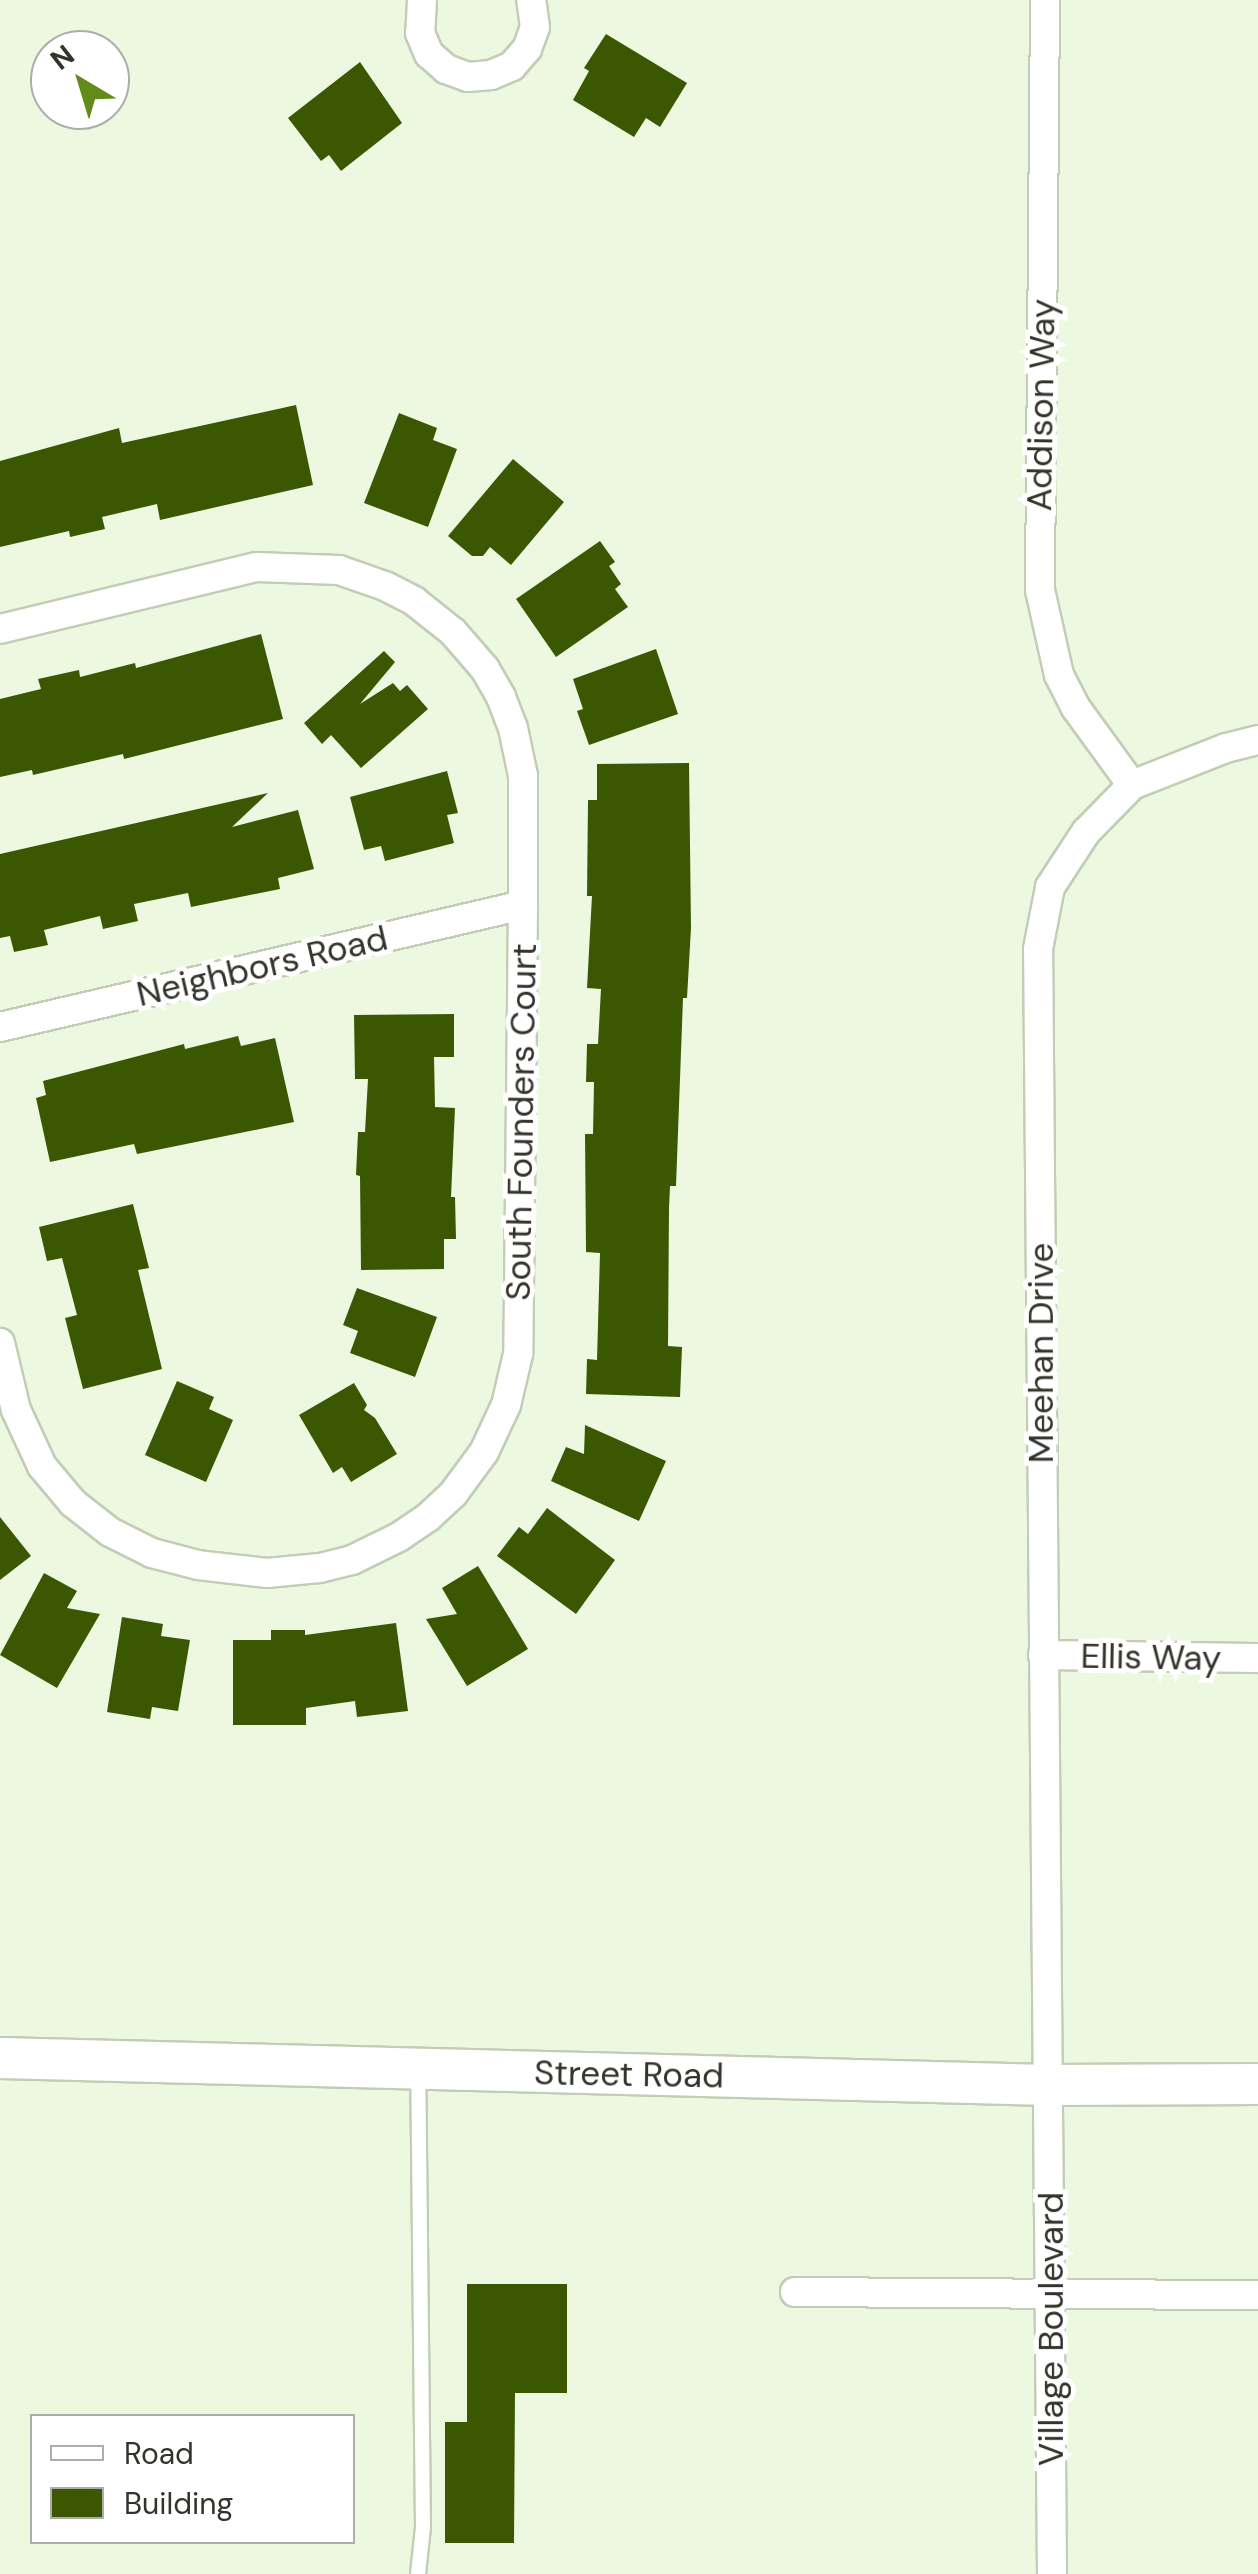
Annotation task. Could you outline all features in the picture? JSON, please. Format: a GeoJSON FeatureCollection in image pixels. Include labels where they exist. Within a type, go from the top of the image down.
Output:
{"type":"FeatureCollection","features":[{"type":"Feature","properties":{"kind":"main road","name":"Street Road"},"geometry":{"type":"LineString","coordinates":[[0,2058],[1050,2085],[1258,2084]]}},
{"type":"Feature","properties":{"kind":"street"},"geometry":{"type":"LineString","coordinates":[[422,0],[420,33],[430,54],[446,69],[468,77],[501,70],[527,49],[534,27],[531,0]]}},
{"type":"Feature","properties":{"kind":"street","name":"Addison Way"},"geometry":{"type":"LineString","coordinates":[[1045,0],[1040,590],[1059,675],[1076,708],[1132,785]]}},
{"type":"Feature","properties":{"kind":"street","name":"South Founders Court"},"geometry":{"type":"LineString","coordinates":[[0,630],[257,567],[339,570],[400,593],[453,632],[485,669],[513,728],[523,776],[518,1354],[506,1405],[484,1452],[453,1494],[399,1538],[352,1560],[318,1568],[267,1573],[152,1553],[110,1532],[85,1512],[42,1466],[16,1410],[0,1343]]}},
{"type":"Feature","properties":{"kind":"street","name":"Meehan Drive"},"geometry":{"type":"LineString","coordinates":[[1050,2085],[1038,949],[1050,887],[1086,832],[1132,785],[1258,740]]}},
{"type":"Feature","properties":{"kind":"street","name":"Neighbors Road"},"geometry":{"type":"LineString","coordinates":[[0,1027],[523,904]]}},
{"type":"Feature","properties":{"kind":"street","name":"Ellis Way"},"geometry":{"type":"LineString","coordinates":[[1044,1655],[1258,1658]]}},
{"type":"Feature","properties":{"kind":"street","name":"Village Boulevard"},"geometry":{"type":"LineString","coordinates":[[1050,2085],[1052,2574]]}},
{"type":"Feature","properties":{"kind":"street"},"geometry":{"type":"LineString","coordinates":[[794,2292],[1258,2296]]}},
{"type":"Feature","properties":{"kind":"lane"},"geometry":{"type":"LineString","coordinates":[[418,2068],[423,2527],[418,2574]]}},
{"type":"Feature","properties":{"kind":"building"},"geometry":{"type":"Polygon","coordinates":[[[606,34],[687,83],[660,127],[646,118],[634,137],[573,100],[589,71],[584,68],[606,34]]]}},
{"type":"Feature","properties":{"kind":"building"},"geometry":{"type":"Polygon","coordinates":[[[360,62],[402,123],[341,171],[329,155],[321,161],[288,118],[360,62]]]}},
{"type":"Feature","properties":{"kind":"building"},"geometry":{"type":"Polygon","coordinates":[[[296,405],[313,485],[160,520],[157,504],[102,517],[105,529],[70,537],[69,531],[0,547],[0,461],[119,428],[122,443],[296,405]]]}},
{"type":"Feature","properties":{"kind":"building"},"geometry":{"type":"Polygon","coordinates":[[[399,413],[437,428],[433,440],[457,449],[428,527],[364,503],[399,413]]]}},
{"type":"Feature","properties":{"kind":"building"},"geometry":{"type":"Polygon","coordinates":[[[513,459],[564,502],[511,565],[490,547],[483,556],[472,556],[448,536],[513,459]]]}},
{"type":"Feature","properties":{"kind":"building"},"geometry":{"type":"Polygon","coordinates":[[[600,541],[615,562],[609,566],[621,584],[615,589],[628,607],[556,657],[516,599],[600,541]]]}},
{"type":"Feature","properties":{"kind":"building"},"geometry":{"type":"Polygon","coordinates":[[[261,634],[283,719],[124,759],[123,754],[33,775],[32,770],[0,777],[0,699],[41,689],[38,679],[79,670],[80,677],[135,663],[136,668],[261,634]]]}},
{"type":"Feature","properties":{"kind":"building"},"geometry":{"type":"Polygon","coordinates":[[[656,649],[678,714],[589,745],[577,711],[583,709],[573,679],[656,649]]]}},
{"type":"Feature","properties":{"kind":"building"},"geometry":{"type":"Polygon","coordinates":[[[384,651],[395,662],[360,704],[393,683],[400,691],[407,685],[428,709],[361,768],[331,735],[322,744],[304,723],[384,651]]]}},
{"type":"Feature","properties":{"kind":"building"},"geometry":{"type":"Polygon","coordinates":[[[689,763],[691,928],[687,998],[683,998],[676,1186],[670,1186],[669,1208],[668,1346],[682,1347],[680,1397],[586,1394],[587,1359],[597,1360],[600,1253],[586,1252],[585,1134],[593,1134],[594,1082],[586,1082],[587,1044],[598,1044],[601,989],[587,988],[592,896],[587,896],[588,800],[597,800],[597,764],[689,763]]]}},
{"type":"Feature","properties":{"kind":"building"},"geometry":{"type":"Polygon","coordinates":[[[447,771],[458,813],[447,815],[454,843],[385,861],[381,846],[364,850],[350,797],[447,771]]]}},
{"type":"Feature","properties":{"kind":"building"},"geometry":{"type":"Polygon","coordinates":[[[268,793],[232,827],[298,810],[314,869],[278,878],[280,889],[191,907],[188,893],[134,904],[138,921],[103,929],[100,916],[44,930],[48,945],[14,952],[10,936],[0,938],[0,854],[268,793]]]}},
{"type":"Feature","properties":{"kind":"building"},"geometry":{"type":"Polygon","coordinates":[[[454,1014],[454,1057],[434,1057],[435,1107],[455,1108],[451,1197],[455,1197],[456,1239],[444,1239],[444,1269],[361,1270],[360,1176],[356,1175],[358,1132],[365,1132],[368,1079],[355,1079],[354,1015],[454,1014]]]}},
{"type":"Feature","properties":{"kind":"building"},"geometry":{"type":"Polygon","coordinates":[[[238,1036],[241,1046],[275,1038],[294,1122],[137,1154],[134,1144],[50,1162],[36,1098],[46,1095],[43,1081],[184,1044],[185,1049],[238,1036]]]}},
{"type":"Feature","properties":{"kind":"building"},"geometry":{"type":"Polygon","coordinates":[[[133,1204],[149,1268],[138,1270],[162,1369],[83,1389],[65,1318],[77,1315],[62,1258],[47,1261],[39,1227],[133,1204]]]}},
{"type":"Feature","properties":{"kind":"building"},"geometry":{"type":"Polygon","coordinates":[[[357,1288],[437,1317],[415,1377],[350,1353],[358,1331],[343,1325],[357,1288]]]}},
{"type":"Feature","properties":{"kind":"building"},"geometry":{"type":"Polygon","coordinates":[[[177,1381],[214,1397],[209,1409],[233,1420],[206,1482],[145,1455],[177,1381]]]}},
{"type":"Feature","properties":{"kind":"building"},"geometry":{"type":"Polygon","coordinates":[[[354,1383],[367,1405],[364,1410],[375,1418],[397,1454],[351,1482],[342,1467],[333,1473],[299,1415],[354,1383]]]}},
{"type":"Feature","properties":{"kind":"building"},"geometry":{"type":"Polygon","coordinates":[[[585,1425],[666,1461],[639,1521],[551,1481],[566,1447],[584,1454],[585,1425]]]}},
{"type":"Feature","properties":{"kind":"building"},"geometry":{"type":"Polygon","coordinates":[[[547,1508],[615,1560],[576,1614],[497,1556],[519,1527],[528,1534],[547,1508]]]}},
{"type":"Feature","properties":{"kind":"building"},"geometry":{"type":"Polygon","coordinates":[[[0,1517],[31,1556],[0,1580],[0,1517]]]}},
{"type":"Feature","properties":{"kind":"building"},"geometry":{"type":"Polygon","coordinates":[[[478,1566],[528,1649],[467,1686],[426,1619],[457,1614],[442,1588],[478,1566]]]}},
{"type":"Feature","properties":{"kind":"building"},"geometry":{"type":"Polygon","coordinates":[[[44,1573],[77,1591],[67,1608],[100,1614],[57,1688],[0,1655],[44,1573]]]}},
{"type":"Feature","properties":{"kind":"building"},"geometry":{"type":"Polygon","coordinates":[[[122,1617],[163,1624],[161,1636],[190,1640],[178,1711],[152,1707],[150,1719],[107,1712],[122,1617]]]}},
{"type":"Feature","properties":{"kind":"building"},"geometry":{"type":"Polygon","coordinates":[[[396,1623],[408,1711],[357,1717],[355,1701],[306,1708],[306,1725],[233,1725],[233,1640],[271,1640],[271,1630],[305,1630],[305,1635],[396,1623]]]}},
{"type":"Feature","properties":{"kind":"building"},"geometry":{"type":"Polygon","coordinates":[[[467,2284],[567,2284],[567,2393],[515,2393],[514,2543],[445,2543],[445,2422],[467,2422],[467,2284]]]}}]}
